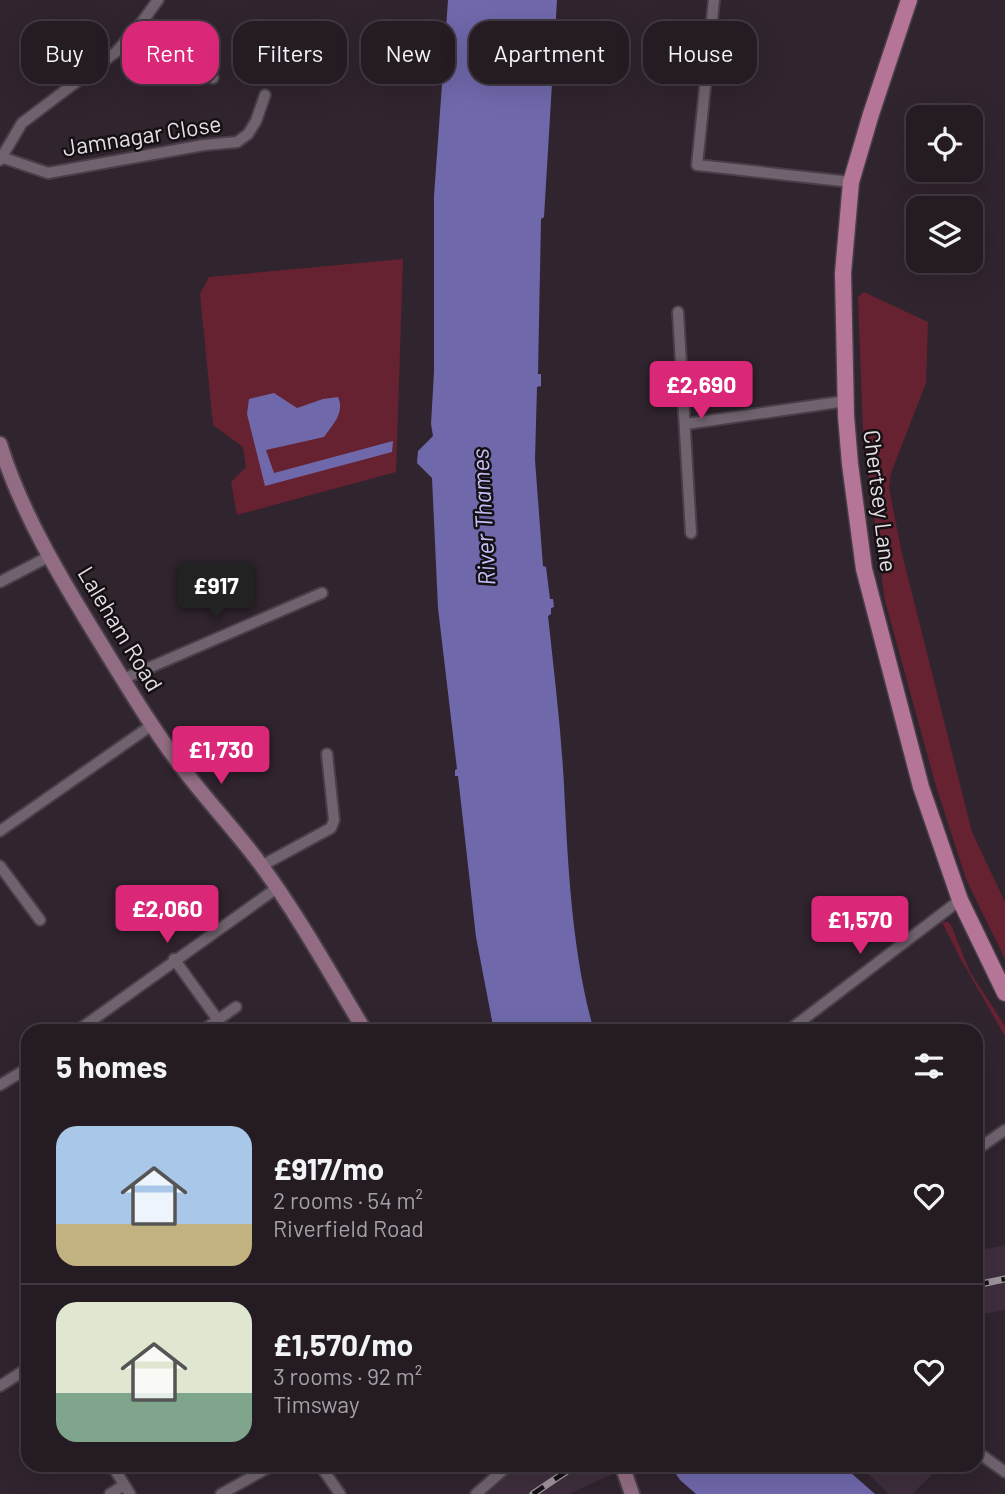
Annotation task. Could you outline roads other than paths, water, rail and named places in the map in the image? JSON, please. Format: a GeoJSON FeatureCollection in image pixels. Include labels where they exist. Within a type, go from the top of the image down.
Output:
{"type":"FeatureCollection","features":[{"type":"Feature","properties":{"kind":"main road","name":"Chertsey Lane"},"geometry":{"type":"LineString","coordinates":[[909,0],[871,114],[852,182],[843,274],[850,464],[864,569],[920,787],[960,900],[1005,993]]}},
{"type":"Feature","properties":{"kind":"main road","name":"Laleham Road"},"geometry":{"type":"LineString","coordinates":[[0,444],[26,508],[71,596],[152,725],[276,888],[361,1024]]}},
{"type":"Feature","properties":{"kind":"main road"},"geometry":{"type":"LineString","coordinates":[[624,1472],[632,1494]]}},
{"type":"Feature","properties":{"kind":"street"},"geometry":{"type":"LineString","coordinates":[[143,21],[158,0]]}},
{"type":"Feature","properties":{"kind":"street"},"geometry":{"type":"LineString","coordinates":[[714,0],[697,165],[852,182]]}},
{"type":"Feature","properties":{"kind":"street"},"geometry":{"type":"LineString","coordinates":[[1,158],[22,123],[122,45]]}},
{"type":"Feature","properties":{"kind":"street","name":"Jamnagar Close"},"geometry":{"type":"LineString","coordinates":[[1,158],[48,173],[204,145],[237,142],[248,134],[256,121],[265,95]]}},
{"type":"Feature","properties":{"kind":"street"},"geometry":{"type":"LineString","coordinates":[[678,312],[691,533]]}},
{"type":"Feature","properties":{"kind":"street"},"geometry":{"type":"LineString","coordinates":[[685,424],[846,401]]}},
{"type":"Feature","properties":{"kind":"street"},"geometry":{"type":"LineString","coordinates":[[0,582],[50,556]]}},
{"type":"Feature","properties":{"kind":"street"},"geometry":{"type":"LineString","coordinates":[[123,679],[322,593]]}},
{"type":"Feature","properties":{"kind":"street"},"geometry":{"type":"LineString","coordinates":[[0,831],[152,725]]}},
{"type":"Feature","properties":{"kind":"street"},"geometry":{"type":"LineString","coordinates":[[261,866],[331,828],[334,820],[327,754]]}},
{"type":"Feature","properties":{"kind":"street"},"geometry":{"type":"LineString","coordinates":[[0,866],[40,920]]}},
{"type":"Feature","properties":{"kind":"street"},"geometry":{"type":"LineString","coordinates":[[86,1024],[276,888]]}},
{"type":"Feature","properties":{"kind":"street"},"geometry":{"type":"LineString","coordinates":[[797,1024],[960,900]]}},
{"type":"Feature","properties":{"kind":"street"},"geometry":{"type":"LineString","coordinates":[[174,959],[218,1020]]}},
{"type":"Feature","properties":{"kind":"street"},"geometry":{"type":"LineString","coordinates":[[212,1024],[236,1007]]}},
{"type":"Feature","properties":{"kind":"street"},"geometry":{"type":"LineString","coordinates":[[0,1085],[21,1072]]}},
{"type":"Feature","properties":{"kind":"street"},"geometry":{"type":"LineString","coordinates":[[983,1145],[1005,1130]]}},
{"type":"Feature","properties":{"kind":"street"},"geometry":{"type":"LineString","coordinates":[[0,1386],[21,1372]]}},
{"type":"Feature","properties":{"kind":"street"},"geometry":{"type":"LineString","coordinates":[[983,1456],[1005,1472]]}},
{"type":"Feature","properties":{"kind":"street"},"geometry":{"type":"LineString","coordinates":[[110,1494],[127,1490],[116,1472]]}},
{"type":"Feature","properties":{"kind":"street"},"geometry":{"type":"LineString","coordinates":[[224,1493],[261,1472]]}},
{"type":"Feature","properties":{"kind":"street"},"geometry":{"type":"LineString","coordinates":[[325,1472],[340,1494]]}},
{"type":"Feature","properties":{"kind":"street"},"geometry":{"type":"LineString","coordinates":[[476,1494],[501,1472]]}},
{"type":"Feature","properties":{"kind":"water","name":"River Thames"},"geometry":{"type":"Polygon","coordinates":[[[448,0],[557,0],[556,21],[469,21],[469,84],[552,84],[544,217],[541,219],[538,374],[541,374],[541,386],[537,387],[535,460],[543,566],[546,567],[550,599],[553,599],[554,607],[548,616],[561,742],[572,909],[592,1024],[493,1024],[476,937],[458,776],[455,776],[457,769],[438,608],[432,478],[417,463],[418,451],[433,436],[431,424],[434,372],[434,196],[442,84],[455,84],[455,21],[446,21],[448,0]]]}},
{"type":"Feature","properties":{"kind":"water"},"geometry":{"type":"Polygon","coordinates":[[[274,393],[297,408],[338,397],[340,408],[337,418],[324,437],[266,450],[274,473],[393,441],[392,452],[265,486],[247,414],[249,399],[274,393]]]}},
{"type":"Feature","properties":{"kind":"water"},"geometry":{"type":"Polygon","coordinates":[[[675,1472],[850,1472],[875,1494],[696,1494],[675,1472]]]}},
{"type":"Feature","properties":{"kind":"railway"},"geometry":{"type":"LineString","coordinates":[[983,1284],[1005,1279]]}},
{"type":"Feature","properties":{"kind":"railway"},"geometry":{"type":"LineString","coordinates":[[533,1494],[566,1472]]}}]}
